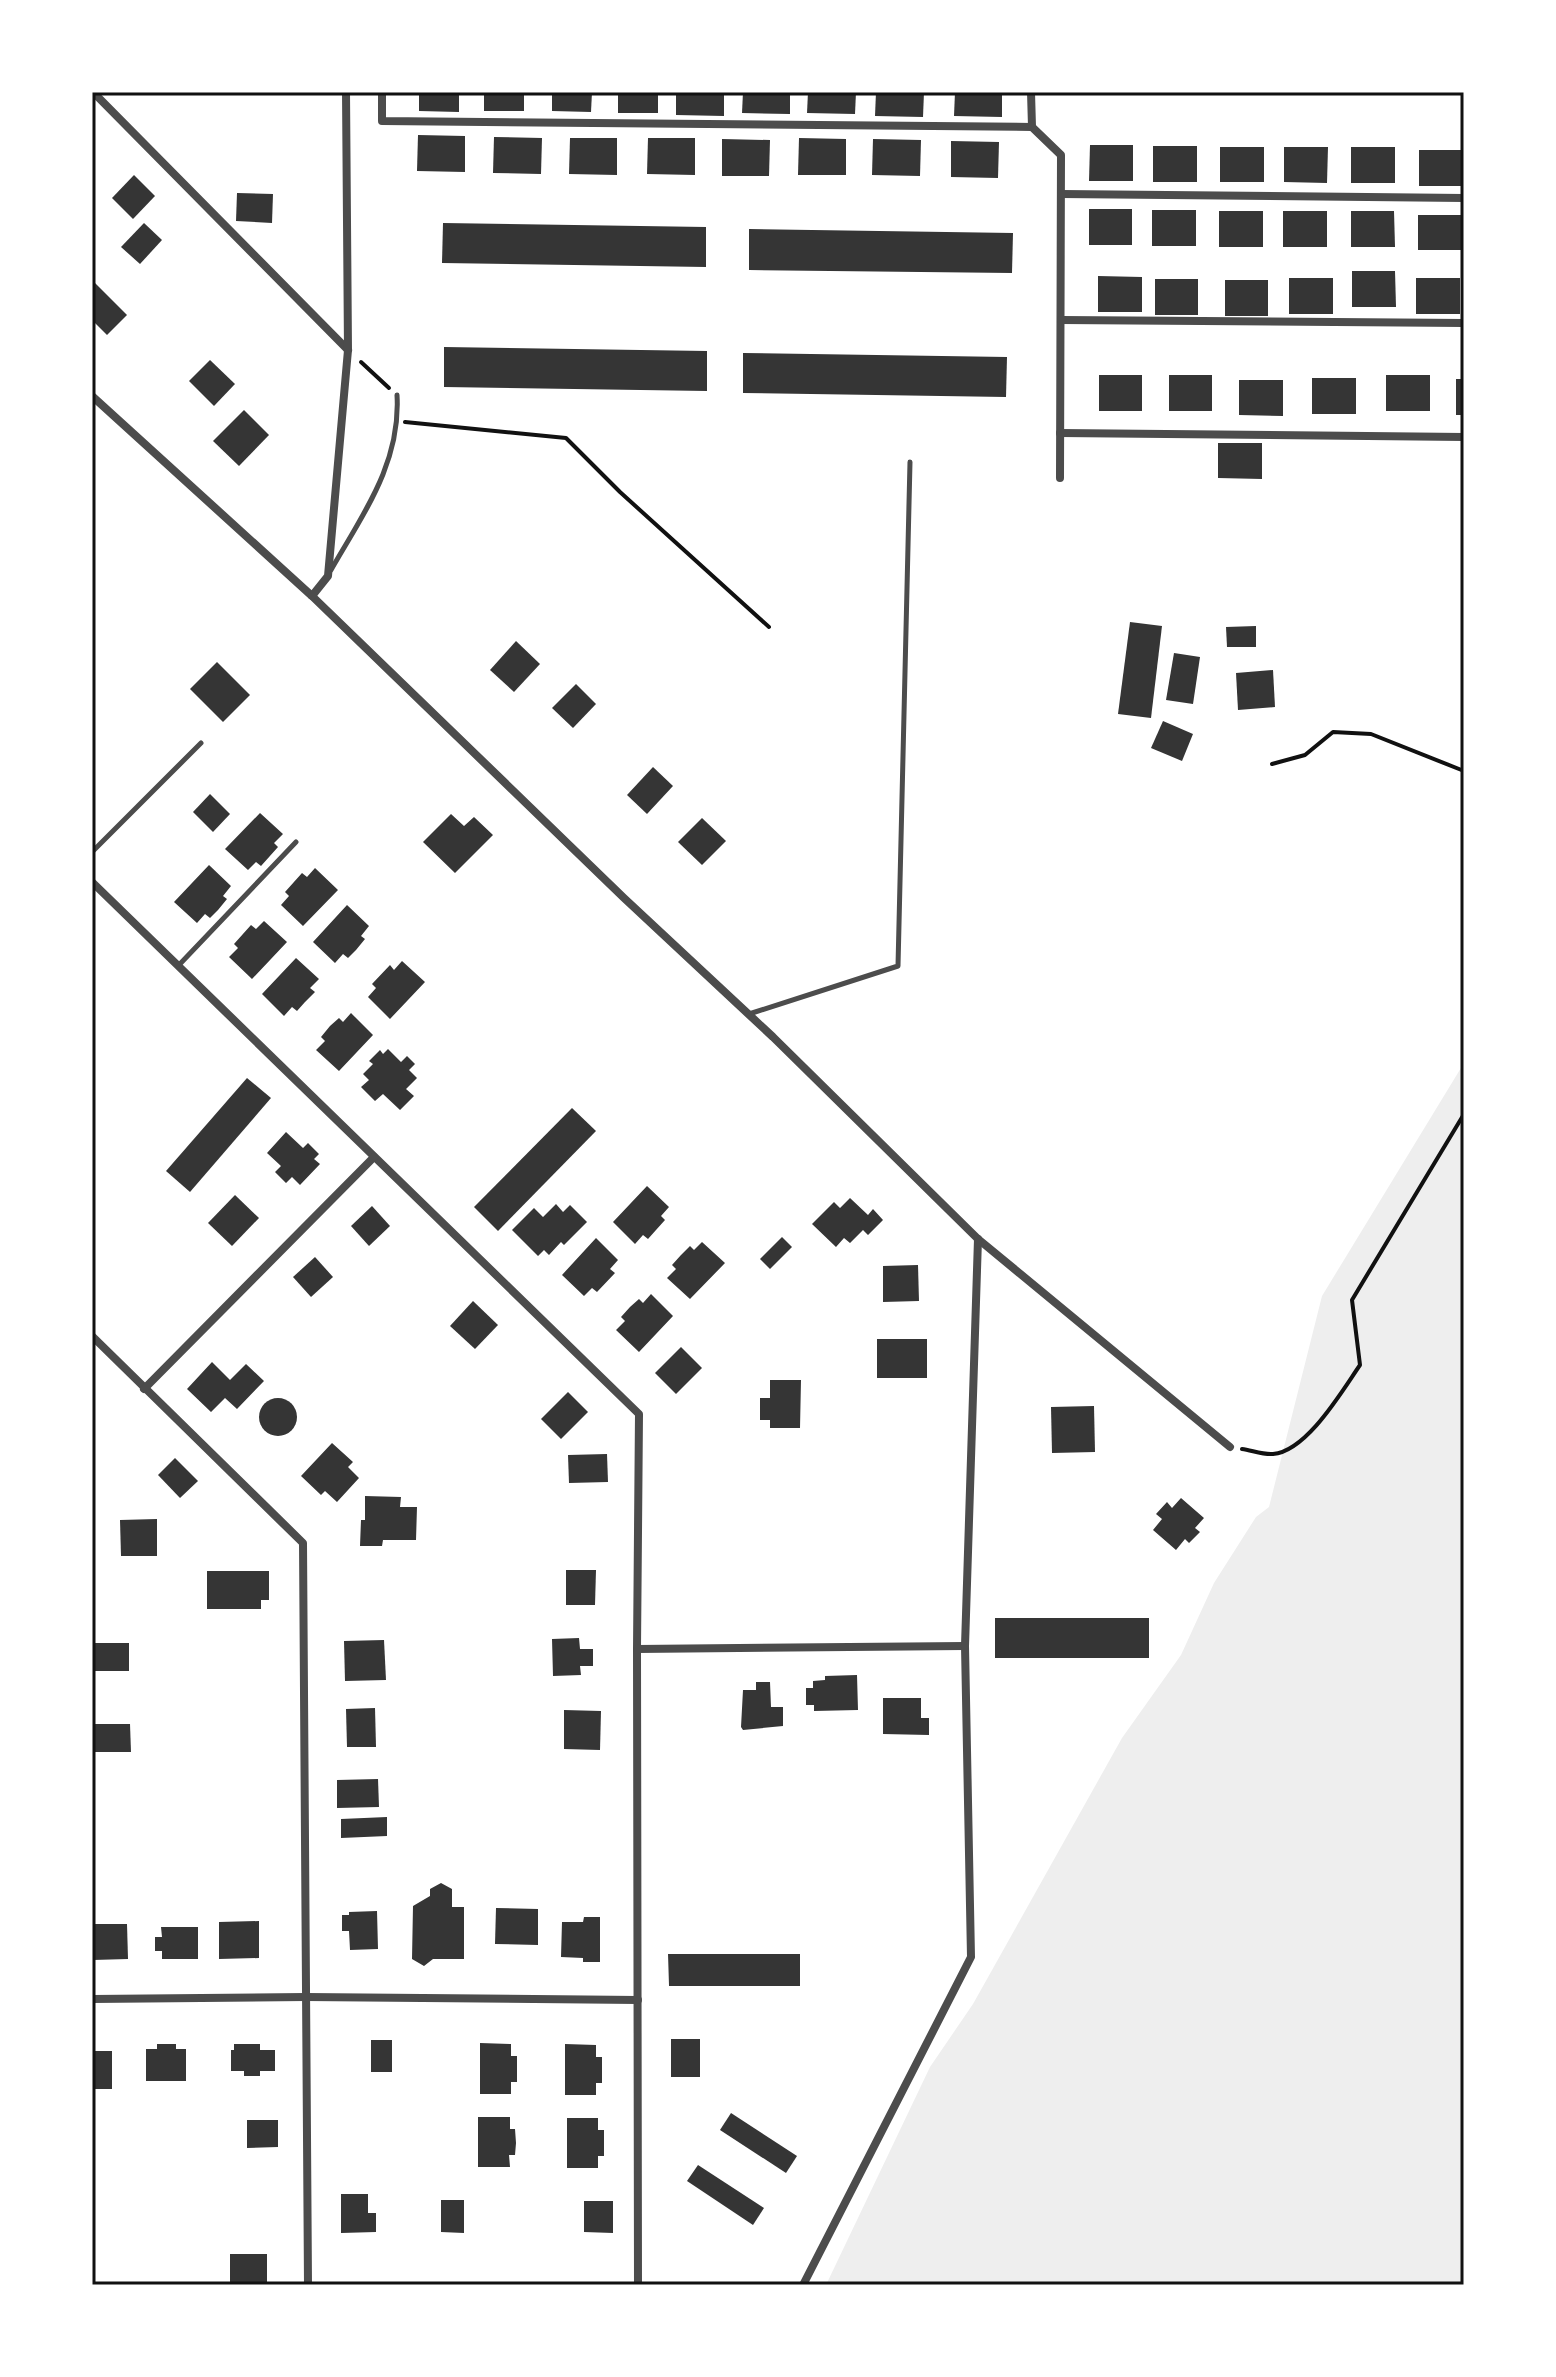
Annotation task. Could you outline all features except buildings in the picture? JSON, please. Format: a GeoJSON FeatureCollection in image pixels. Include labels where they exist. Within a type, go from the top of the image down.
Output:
{"type":"FeatureCollection","features":[{"type":"Feature","properties":{"kind":"street"},"geometry":{"type":"LineString","coordinates":[[93,92],[348,350]]}},
{"type":"Feature","properties":{"kind":"street"},"geometry":{"type":"LineString","coordinates":[[312,596],[328,576],[348,350],[346,92]]}},
{"type":"Feature","properties":{"kind":"street"},"geometry":{"type":"LineString","coordinates":[[382,92],[382,121],[1032,127],[1061,155],[1060,478]]}},
{"type":"Feature","properties":{"kind":"street"},"geometry":{"type":"LineString","coordinates":[[1031,92],[1032,127]]}},
{"type":"Feature","properties":{"kind":"street"},"geometry":{"type":"LineString","coordinates":[[1061,194],[1464,198]]}},
{"type":"Feature","properties":{"kind":"street"},"geometry":{"type":"LineString","coordinates":[[1061,320],[1464,323]]}},
{"type":"Feature","properties":{"kind":"street"},"geometry":{"type":"LineString","coordinates":[[92,396],[312,596],[624,898],[749,1014],[978,1239],[1230,1447]]}},
{"type":"Feature","properties":{"kind":"street"},"geometry":{"type":"LineString","coordinates":[[1060,433],[1464,437]]}},
{"type":"Feature","properties":{"kind":"street"},"geometry":{"type":"LineString","coordinates":[[92,882],[639,1414],[638,2285]]}},
{"type":"Feature","properties":{"kind":"street"},"geometry":{"type":"LineString","coordinates":[[144,1389],[374,1157]]}},
{"type":"Feature","properties":{"kind":"street"},"geometry":{"type":"LineString","coordinates":[[803,2285],[971,1957],[965,1646],[978,1239]]}},
{"type":"Feature","properties":{"kind":"street"},"geometry":{"type":"LineString","coordinates":[[92,1336],[303,1543],[308,2285]]}},
{"type":"Feature","properties":{"kind":"street"},"geometry":{"type":"LineString","coordinates":[[637,1649],[965,1646]]}},
{"type":"Feature","properties":{"kind":"street"},"geometry":{"type":"LineString","coordinates":[[92,1999],[638,2000]]}},
{"type":"Feature","properties":{"kind":"lane"},"geometry":{"type":"LineString","coordinates":[[328,576],[386,474],[399,422],[397,395]]}},
{"type":"Feature","properties":{"kind":"lane"},"geometry":{"type":"LineString","coordinates":[[749,1014],[898,966],[910,462]]}},
{"type":"Feature","properties":{"kind":"lane"},"geometry":{"type":"LineString","coordinates":[[92,852],[201,743]]}},
{"type":"Feature","properties":{"kind":"lane"},"geometry":{"type":"LineString","coordinates":[[178,966],[296,842]]}},
{"type":"Feature","properties":{"kind":"path"},"geometry":{"type":"LineString","coordinates":[[348,350],[397,395]]}},
{"type":"Feature","properties":{"kind":"path"},"geometry":{"type":"LineString","coordinates":[[399,422],[566,438],[620,492],[769,627]]}},
{"type":"Feature","properties":{"kind":"path"},"geometry":{"type":"LineString","coordinates":[[1272,764],[1305,755],[1333,732],[1371,734],[1464,771]]}},
{"type":"Feature","properties":{"kind":"path"},"geometry":{"type":"LineString","coordinates":[[1230,1447],[1275,1454],[1301,1440],[1320,1422],[1360,1365],[1352,1300],[1464,1114]]}},
{"type":"Feature","properties":{"kind":"shaded area"},"geometry":{"type":"Polygon","coordinates":[[[1464,1063],[1464,2285],[826,2285],[930,2067],[973,2004],[1122,1738],[1181,1655],[1214,1583],[1256,1517],[1269,1507],[1322,1296],[1464,1063]]]}}]}
